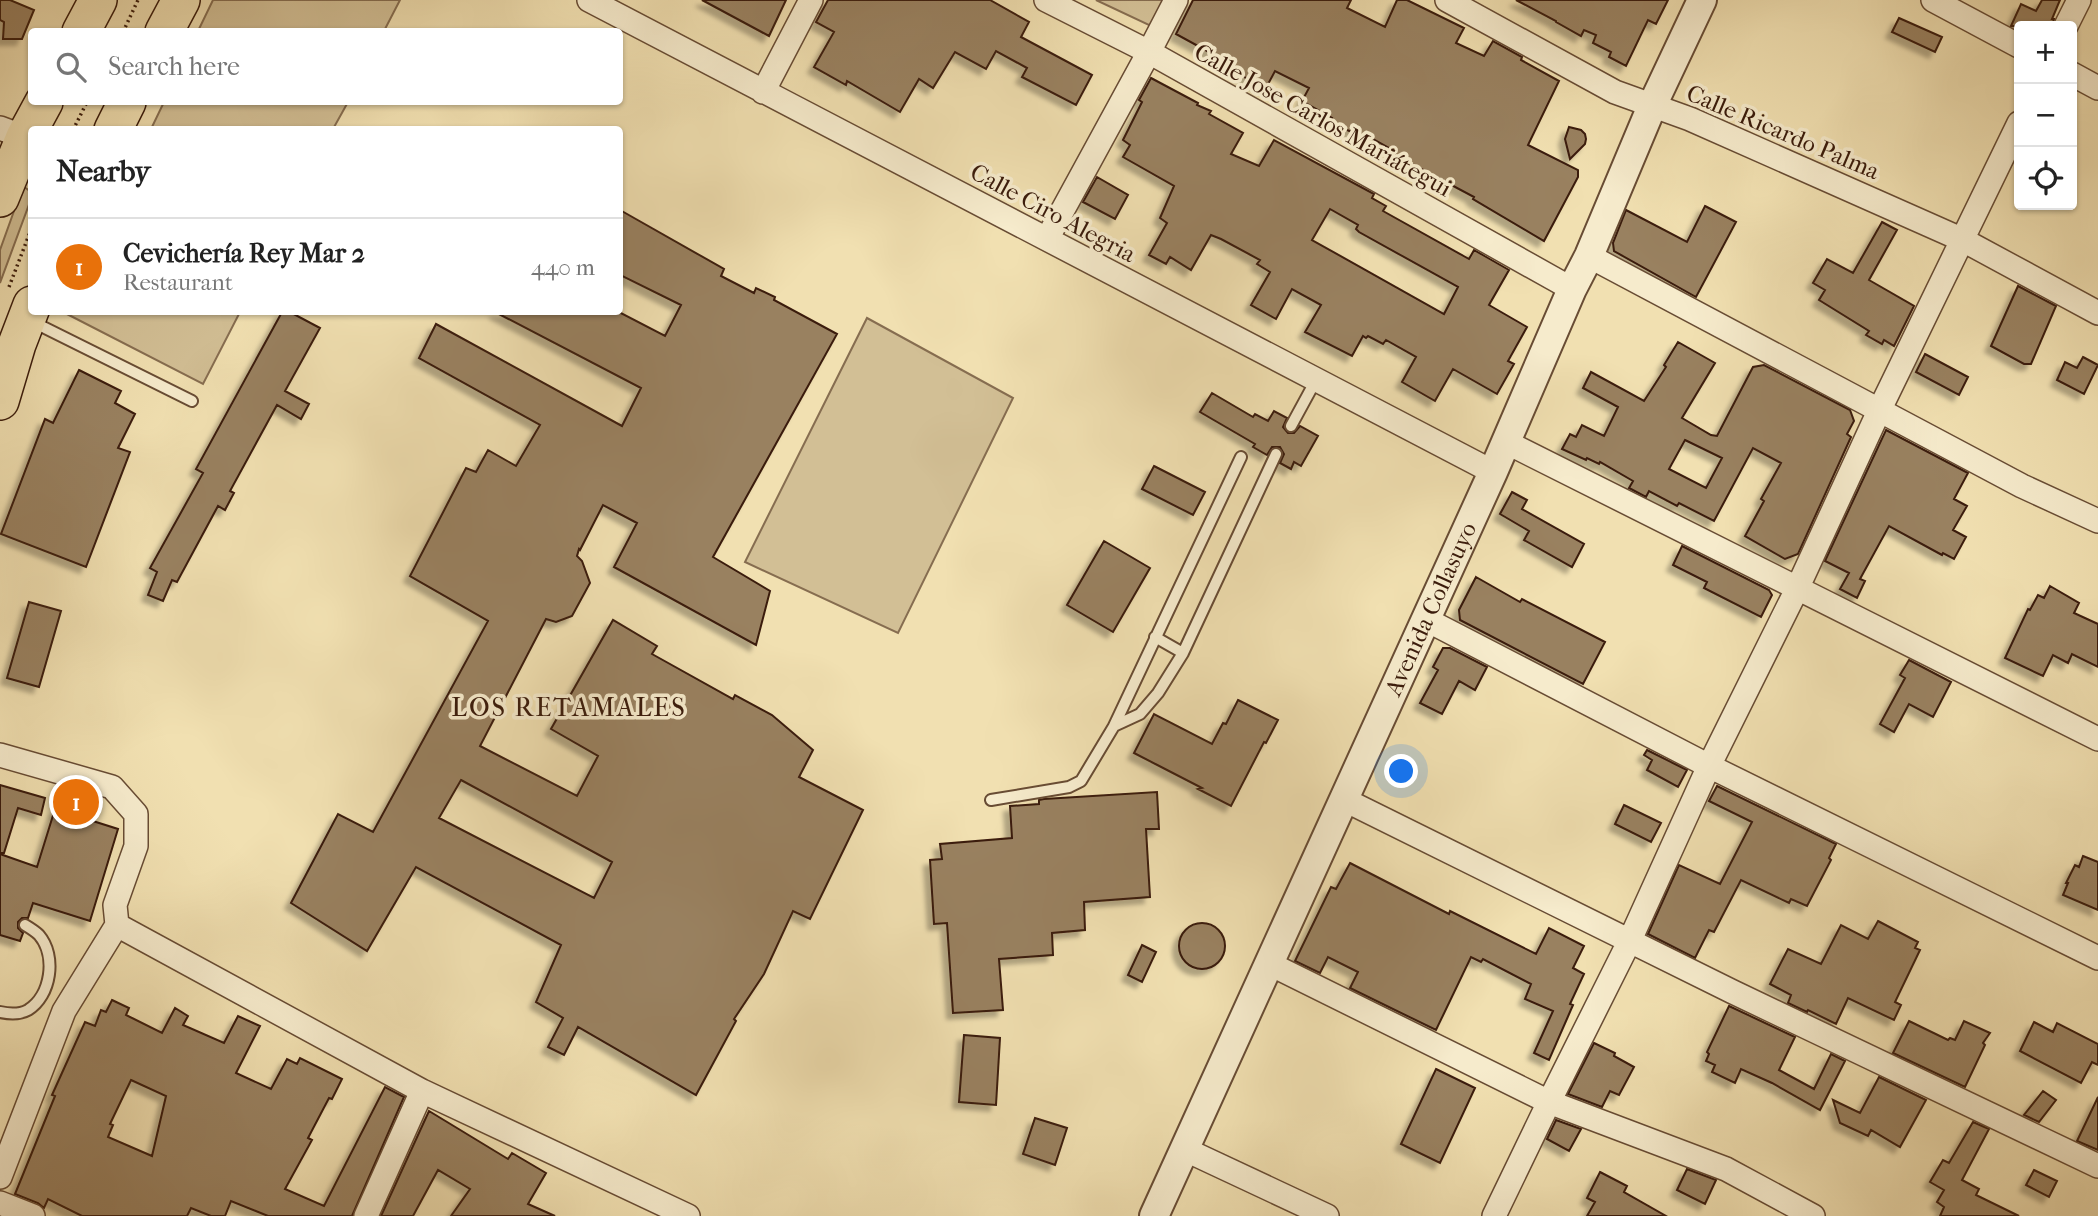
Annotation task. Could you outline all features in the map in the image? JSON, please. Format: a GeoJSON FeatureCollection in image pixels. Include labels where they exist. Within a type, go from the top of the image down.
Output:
{"type":"FeatureCollection","features":[{"type":"Feature","properties":{"kind":"highway"},"geometry":{"type":"LineString","coordinates":[[83,28],[98,0]]}},
{"type":"Feature","properties":{"kind":"highway"},"geometry":{"type":"LineString","coordinates":[[166,28],[181,0]]}},
{"type":"Feature","properties":{"kind":"highway"},"geometry":{"type":"LineString","coordinates":[[2,186],[19,135],[42,105]]}},
{"type":"Feature","properties":{"kind":"highway"},"geometry":{"type":"LineString","coordinates":[[115,126],[126,105]]}},
{"type":"Feature","properties":{"kind":"highway"},"geometry":{"type":"LineString","coordinates":[[0,401],[22,304]]}},
{"type":"Feature","properties":{"kind":"street","name":"Calle Ciro Alegria"},"geometry":{"type":"LineString","coordinates":[[589,0],[1493,472]]}},
{"type":"Feature","properties":{"kind":"street"},"geometry":{"type":"LineString","coordinates":[[764,92],[811,0]]}},
{"type":"Feature","properties":{"kind":"street","name":"Calle Jose Carlos Mariátegui"},"geometry":{"type":"LineString","coordinates":[[1046,0],[1149,52],[1572,289]]}},
{"type":"Feature","properties":{"kind":"street"},"geometry":{"type":"LineString","coordinates":[[1047,239],[1175,0]]}},
{"type":"Feature","properties":{"kind":"street","name":"Calle Ricardo Palma"},"geometry":{"type":"LineString","coordinates":[[1447,0],[1615,92],[1690,119],[1963,240],[2098,313]]}},
{"type":"Feature","properties":{"kind":"street","name":"Avenida Collasuyo"},"geometry":{"type":"LineString","coordinates":[[1154,1216],[1493,472],[1702,0]]}},
{"type":"Feature","properties":{"kind":"street"},"geometry":{"type":"LineString","coordinates":[[1933,0],[2014,43]]}},
{"type":"Feature","properties":{"kind":"street"},"geometry":{"type":"LineString","coordinates":[[2068,21],[2079,0]]}},
{"type":"Feature","properties":{"kind":"street"},"geometry":{"type":"LineString","coordinates":[[2077,77],[2098,88]]}},
{"type":"Feature","properties":{"kind":"street"},"geometry":{"type":"LineString","coordinates":[[1494,1216],[1630,940],[1709,766],[1797,589],[1879,411],[2014,133]]}},
{"type":"Feature","properties":{"kind":"street"},"geometry":{"type":"LineString","coordinates":[[1590,256],[2022,486],[2098,521]]}},
{"type":"Feature","properties":{"kind":"street"},"geometry":{"type":"LineString","coordinates":[[1506,442],[2098,739]]}},
{"type":"Feature","properties":{"kind":"street"},"geometry":{"type":"LineString","coordinates":[[1425,618],[1709,766],[2098,958]]}},
{"type":"Feature","properties":{"kind":"street"},"geometry":{"type":"LineString","coordinates":[[0,755],[113,787],[136,814],[136,846],[115,905],[117,925],[64,1011],[0,1177]]}},
{"type":"Feature","properties":{"kind":"street"},"geometry":{"type":"LineString","coordinates":[[1343,799],[1733,992],[2098,1166]]}},
{"type":"Feature","properties":{"kind":"street"},"geometry":{"type":"LineString","coordinates":[[117,925],[422,1091],[688,1216]]}},
{"type":"Feature","properties":{"kind":"street"},"geometry":{"type":"LineString","coordinates":[[1270,964],[1549,1101],[1726,1169],[1813,1216]]}},
{"type":"Feature","properties":{"kind":"street"},"geometry":{"type":"LineString","coordinates":[[366,1216],[422,1091]]}},
{"type":"Feature","properties":{"kind":"street"},"geometry":{"type":"LineString","coordinates":[[1184,1149],[1327,1216]]}},
{"type":"Feature","properties":{"kind":"street"},"geometry":{"type":"LineString","coordinates":[[0,1203],[33,1216]]}},
{"type":"Feature","properties":{"kind":"lane"},"geometry":{"type":"LineString","coordinates":[[41,315],[192,401]]}},
{"type":"Feature","properties":{"kind":"lane"},"geometry":{"type":"LineString","coordinates":[[1290,426],[1315,380]]}},
{"type":"Feature","properties":{"kind":"lane"},"geometry":{"type":"LineString","coordinates":[[1114,726],[1140,714],[1158,693],[1183,653],[1276,454]]}},
{"type":"Feature","properties":{"kind":"lane"},"geometry":{"type":"LineString","coordinates":[[991,800],[1069,787],[1081,781],[1114,726],[1241,457]]}},
{"type":"Feature","properties":{"kind":"lane"},"geometry":{"type":"LineString","coordinates":[[1154,637],[1183,653]]}},
{"type":"Feature","properties":{"kind":"lane"},"geometry":{"type":"LineString","coordinates":[[0,1012],[26,1012],[40,999],[50,976],[48,951],[40,936],[26,925]]}},
{"type":"Feature","properties":{"kind":"path"},"geometry":{"type":"LineString","coordinates":[[124,28],[138,0]]}},
{"type":"Feature","properties":{"kind":"path"},"geometry":{"type":"LineString","coordinates":[[75,126],[86,105]]}},
{"type":"Feature","properties":{"kind":"path"},"geometry":{"type":"LineString","coordinates":[[22,304],[28,258]]}},
{"type":"Feature","properties":{"kind":"shaded area"},"geometry":{"type":"Polygon","coordinates":[[[213,0],[400,0],[386,28],[199,28],[213,0]]]}},
{"type":"Feature","properties":{"kind":"shaded area"},"geometry":{"type":"Polygon","coordinates":[[[1096,0],[1164,0],[1151,26],[1096,0]]]}},
{"type":"Feature","properties":{"kind":"shaded area"},"geometry":{"type":"Polygon","coordinates":[[[163,105],[346,105],[335,126],[152,126],[163,105]]]}},
{"type":"Feature","properties":{"kind":"shaded area"},"geometry":{"type":"Polygon","coordinates":[[[23,186],[28,190],[28,207],[0,283],[0,250],[23,186]]]}},
{"type":"Feature","properties":{"kind":"shaded area"},"geometry":{"type":"Polygon","coordinates":[[[69,315],[238,315],[203,384],[69,315]]]}},
{"type":"Feature","properties":{"kind":"shaded area"},"geometry":{"type":"Polygon","coordinates":[[[867,318],[1013,398],[898,633],[745,562],[867,318]]]}},
{"type":"Feature","properties":{"kind":"building"},"geometry":{"type":"Polygon","coordinates":[[[0,0],[10,0],[34,10],[22,39],[3,39],[4,22],[0,20],[0,0]]]}},
{"type":"Feature","properties":{"kind":"building"},"geometry":{"type":"Polygon","coordinates":[[[702,0],[786,0],[769,36],[702,0]]]}},
{"type":"Feature","properties":{"kind":"building"},"geometry":{"type":"Polygon","coordinates":[[[828,0],[990,0],[1029,22],[1021,37],[1092,75],[1076,105],[1022,77],[1027,68],[996,51],[986,69],[955,52],[933,88],[919,79],[900,112],[847,81],[846,85],[814,67],[834,32],[816,22],[828,0]]]}},
{"type":"Feature","properties":{"kind":"building"},"geometry":{"type":"Polygon","coordinates":[[[1193,0],[1351,0],[1347,8],[1385,27],[1397,0],[1407,0],[1464,28],[1456,43],[1484,56],[1493,41],[1559,81],[1528,145],[1578,170],[1578,177],[1544,241],[1473,199],[1474,197],[1395,155],[1396,152],[1366,135],[1364,138],[1330,122],[1332,118],[1302,101],[1309,88],[1275,71],[1266,88],[1238,74],[1240,69],[1176,34],[1193,0]]]}},
{"type":"Feature","properties":{"kind":"building"},"geometry":{"type":"Polygon","coordinates":[[[1516,0],[1668,0],[1656,24],[1648,20],[1626,66],[1609,57],[1611,52],[1593,43],[1596,35],[1584,30],[1581,36],[1516,0]]]}},
{"type":"Feature","properties":{"kind":"building"},"geometry":{"type":"Polygon","coordinates":[[[2042,0],[2060,0],[2053,21],[2014,21],[2014,26],[2011,26],[2021,4],[2036,11],[2042,0]]]}},
{"type":"Feature","properties":{"kind":"building"},"geometry":{"type":"Polygon","coordinates":[[[1899,18],[1942,37],[1935,52],[1892,32],[1899,18]]]}},
{"type":"Feature","properties":{"kind":"building"},"geometry":{"type":"Polygon","coordinates":[[[1151,78],[1198,103],[1197,105],[1211,111],[1209,114],[1243,133],[1231,154],[1259,166],[1274,140],[1374,194],[1372,198],[1386,206],[1383,211],[1469,259],[1474,250],[1509,270],[1489,305],[1527,327],[1508,361],[1514,364],[1497,394],[1453,369],[1435,401],[1402,382],[1416,357],[1386,340],[1383,344],[1363,336],[1352,356],[1305,332],[1321,305],[1292,289],[1276,319],[1251,305],[1270,272],[1257,264],[1260,260],[1211,235],[1191,270],[1170,257],[1166,264],[1149,255],[1167,223],[1160,218],[1174,186],[1123,157],[1130,145],[1123,140],[1142,102],[1139,100],[1151,78]],[[1330,209],[1312,240],[1444,314],[1458,287],[1359,232],[1356,229],[1358,225],[1330,209]]]}},
{"type":"Feature","properties":{"kind":"building"},"geometry":{"type":"Polygon","coordinates":[[[1569,127],[1581,130],[1586,139],[1585,144],[1570,159],[1565,139],[1569,127]]]}},
{"type":"Feature","properties":{"kind":"building"},"geometry":{"type":"Polygon","coordinates":[[[1097,177],[1128,195],[1115,219],[1083,202],[1097,177]]]}},
{"type":"Feature","properties":{"kind":"building"},"geometry":{"type":"Polygon","coordinates":[[[1705,206],[1736,222],[1696,297],[1614,251],[1613,243],[1626,210],[1687,242],[1705,206]]]}},
{"type":"Feature","properties":{"kind":"building"},"geometry":{"type":"Polygon","coordinates":[[[623,212],[724,269],[721,276],[754,293],[756,288],[775,297],[774,300],[837,334],[713,557],[770,591],[756,645],[614,567],[637,523],[603,505],[577,556],[582,561],[590,583],[572,616],[556,622],[546,619],[480,746],[577,796],[598,756],[551,729],[613,620],[657,646],[652,654],[733,699],[735,695],[772,715],[813,750],[799,777],[863,810],[810,919],[793,911],[764,974],[734,1019],[736,1021],[696,1095],[578,1027],[564,1055],[548,1047],[563,1018],[536,1002],[561,945],[416,867],[367,951],[291,903],[338,814],[373,832],[488,621],[410,576],[466,468],[476,472],[488,450],[516,466],[540,425],[419,358],[436,324],[622,426],[641,388],[501,315],[623,314],[665,336],[681,305],[623,276],[623,212]],[[461,780],[439,818],[594,898],[612,862],[461,780]]]}},
{"type":"Feature","properties":{"kind":"building"},"geometry":{"type":"Polygon","coordinates":[[[1882,222],[1897,230],[1869,280],[1914,306],[1894,346],[1884,340],[1882,344],[1866,335],[1869,331],[1819,300],[1825,290],[1813,283],[1827,259],[1853,273],[1882,222]]]}},
{"type":"Feature","properties":{"kind":"building"},"geometry":{"type":"Polygon","coordinates":[[[2018,286],[2056,306],[2031,364],[2024,364],[1991,346],[2018,286]]]}},
{"type":"Feature","properties":{"kind":"building"},"geometry":{"type":"Polygon","coordinates":[[[280,315],[296,315],[320,328],[285,391],[309,404],[301,419],[277,405],[230,491],[234,493],[225,510],[218,506],[177,582],[172,580],[163,601],[148,595],[157,572],[150,568],[203,473],[196,469],[280,315]]]}},
{"type":"Feature","properties":{"kind":"building"},"geometry":{"type":"Polygon","coordinates":[[[1678,342],[1715,363],[1682,418],[1711,435],[1717,436],[1753,367],[1764,365],[1850,410],[1854,421],[1847,434],[1851,437],[1798,554],[1785,559],[1745,536],[1781,463],[1753,448],[1714,521],[1649,491],[1646,497],[1629,488],[1633,481],[1600,462],[1599,464],[1587,458],[1586,460],[1562,449],[1570,434],[1576,437],[1582,425],[1604,436],[1618,407],[1583,388],[1591,372],[1644,401],[1666,367],[1664,365],[1678,342]],[[1685,440],[1669,469],[1706,488],[1722,458],[1685,440]]]}},
{"type":"Feature","properties":{"kind":"building"},"geometry":{"type":"Polygon","coordinates":[[[1925,354],[1968,377],[1959,395],[1916,372],[1925,354]]]}},
{"type":"Feature","properties":{"kind":"building"},"geometry":{"type":"Polygon","coordinates":[[[2083,357],[2098,365],[2084,394],[2057,380],[2065,362],[2077,368],[2083,357]]]}},
{"type":"Feature","properties":{"kind":"building"},"geometry":{"type":"Polygon","coordinates":[[[79,370],[121,391],[115,403],[135,414],[118,448],[130,452],[86,567],[1,534],[45,419],[53,423],[79,370]]]}},
{"type":"Feature","properties":{"kind":"building"},"geometry":{"type":"Polygon","coordinates":[[[1212,393],[1253,417],[1255,414],[1268,421],[1274,411],[1287,418],[1283,427],[1288,433],[1294,433],[1300,426],[1318,436],[1301,466],[1294,462],[1291,469],[1280,463],[1284,454],[1280,447],[1272,447],[1267,455],[1253,447],[1255,444],[1200,412],[1212,393]]]}},
{"type":"Feature","properties":{"kind":"building"},"geometry":{"type":"Polygon","coordinates":[[[1886,430],[1968,473],[1954,499],[1967,506],[1953,530],[1966,537],[1954,559],[1889,526],[1860,579],[1865,581],[1857,598],[1840,589],[1849,573],[1825,561],[1886,430]]]}},
{"type":"Feature","properties":{"kind":"building"},"geometry":{"type":"Polygon","coordinates":[[[1154,466],[1205,492],[1193,515],[1142,489],[1154,466]]]}},
{"type":"Feature","properties":{"kind":"building"},"geometry":{"type":"Polygon","coordinates":[[[1512,492],[1527,500],[1522,509],[1584,544],[1572,567],[1524,540],[1529,531],[1500,514],[1512,492]]]}},
{"type":"Feature","properties":{"kind":"building"},"geometry":{"type":"Polygon","coordinates":[[[1104,541],[1150,568],[1113,632],[1067,605],[1104,541]]]}},
{"type":"Feature","properties":{"kind":"building"},"geometry":{"type":"Polygon","coordinates":[[[1682,546],[1769,590],[1772,595],[1761,617],[1704,588],[1707,582],[1673,565],[1682,546]]]}},
{"type":"Feature","properties":{"kind":"building"},"geometry":{"type":"Polygon","coordinates":[[[1476,577],[1520,602],[1522,599],[1605,642],[1583,684],[1460,620],[1459,610],[1476,577]]]}},
{"type":"Feature","properties":{"kind":"building"},"geometry":{"type":"Polygon","coordinates":[[[2050,586],[2079,603],[2074,613],[2098,624],[2098,667],[2072,654],[2068,663],[2053,655],[2043,676],[2005,658],[2028,609],[2030,610],[2038,595],[2044,598],[2050,586]]]}},
{"type":"Feature","properties":{"kind":"building"},"geometry":{"type":"Polygon","coordinates":[[[29,602],[61,611],[39,687],[7,678],[29,602]]]}},
{"type":"Feature","properties":{"kind":"building"},"geometry":{"type":"Polygon","coordinates":[[[1443,648],[1450,648],[1487,667],[1475,690],[1459,681],[1442,714],[1420,703],[1438,670],[1433,667],[1443,648]]]}},
{"type":"Feature","properties":{"kind":"building"},"geometry":{"type":"Polygon","coordinates":[[[1909,660],[1951,682],[1933,717],[1909,704],[1894,732],[1880,724],[1905,678],[1900,675],[1909,660]]]}},
{"type":"Feature","properties":{"kind":"building"},"geometry":{"type":"Polygon","coordinates":[[[1238,700],[1278,720],[1231,806],[1134,753],[1154,714],[1212,744],[1238,700]]]}},
{"type":"Feature","properties":{"kind":"building"},"geometry":{"type":"Polygon","coordinates":[[[1647,750],[1687,770],[1678,787],[1647,770],[1652,760],[1644,755],[1647,750]]]}},
{"type":"Feature","properties":{"kind":"building"},"geometry":{"type":"Polygon","coordinates":[[[0,785],[45,798],[41,815],[18,808],[4,853],[0,853],[0,785]]]}},
{"type":"Feature","properties":{"kind":"building"},"geometry":{"type":"Polygon","coordinates":[[[1717,786],[1836,844],[1829,858],[1831,860],[1807,906],[1791,899],[1789,903],[1741,880],[1714,932],[1709,930],[1695,958],[1648,934],[1679,865],[1720,884],[1752,822],[1709,801],[1717,786]]]}},
{"type":"Feature","properties":{"kind":"building"},"geometry":{"type":"Polygon","coordinates":[[[1157,792],[1159,829],[1146,829],[1150,897],[1084,902],[1085,930],[1052,933],[1053,955],[999,959],[1003,1010],[953,1013],[947,923],[934,924],[930,860],[942,859],[940,844],[1012,838],[1010,806],[1039,804],[1039,800],[1044,799],[1157,792]]]}},
{"type":"Feature","properties":{"kind":"building"},"geometry":{"type":"Polygon","coordinates":[[[1624,805],[1661,823],[1651,842],[1615,824],[1624,805]]]}},
{"type":"Feature","properties":{"kind":"building"},"geometry":{"type":"Polygon","coordinates":[[[55,809],[118,829],[90,921],[33,903],[28,918],[22,918],[18,922],[18,928],[23,933],[20,941],[0,935],[0,854],[37,867],[55,809]]]}},
{"type":"Feature","properties":{"kind":"building"},"geometry":{"type":"Polygon","coordinates":[[[2083,856],[2098,862],[2098,910],[2063,895],[2075,865],[2079,867],[2083,856]]]}},
{"type":"Feature","properties":{"kind":"building"},"geometry":{"type":"Polygon","coordinates":[[[1350,863],[1449,914],[1450,911],[1536,954],[1549,928],[1584,946],[1573,968],[1584,974],[1549,1060],[1534,1053],[1553,1011],[1525,999],[1531,984],[1483,959],[1481,962],[1471,957],[1436,1030],[1350,988],[1358,972],[1328,957],[1320,973],[1295,961],[1331,887],[1336,889],[1350,863]]]}},
{"type":"Feature","properties":{"kind":"building"},"geometry":{"type":"Polygon","coordinates":[[[1878,921],[1918,942],[1915,948],[1920,950],[1895,1002],[1901,1005],[1894,1020],[1848,998],[1836,1024],[1788,1003],[1791,995],[1770,984],[1788,949],[1821,964],[1841,925],[1868,939],[1878,921]]]}},
{"type":"Feature","properties":{"kind":"building"},"geometry":{"type":"Polygon","coordinates":[[[1202,923],[1218,930],[1225,946],[1218,962],[1202,969],[1186,962],[1179,946],[1186,930],[1202,923]]]}},
{"type":"Feature","properties":{"kind":"building"},"geometry":{"type":"Polygon","coordinates":[[[1142,945],[1156,952],[1142,982],[1128,975],[1142,945]]]}},
{"type":"Feature","properties":{"kind":"building"},"geometry":{"type":"Polygon","coordinates":[[[112,1000],[129,1008],[126,1015],[162,1033],[175,1008],[188,1016],[183,1025],[224,1043],[238,1016],[260,1026],[236,1073],[271,1089],[287,1059],[297,1064],[300,1058],[342,1079],[308,1138],[312,1140],[285,1189],[324,1206],[385,1087],[404,1097],[352,1216],[268,1216],[231,1201],[225,1216],[211,1216],[191,1208],[187,1216],[82,1216],[48,1199],[44,1208],[15,1194],[55,1096],[52,1095],[85,1022],[95,1026],[101,1010],[106,1012],[112,1000]],[[131,1080],[110,1124],[113,1125],[108,1137],[152,1156],[166,1096],[131,1080]]]}},
{"type":"Feature","properties":{"kind":"building"},"geometry":{"type":"Polygon","coordinates":[[[1729,1006],[1795,1037],[1779,1070],[1814,1089],[1831,1054],[1845,1061],[1820,1110],[1741,1069],[1735,1083],[1712,1072],[1715,1065],[1706,1061],[1709,1054],[1707,1052],[1729,1006]]]}},
{"type":"Feature","properties":{"kind":"building"},"geometry":{"type":"Polygon","coordinates":[[[1909,1021],[1948,1040],[1955,1040],[1964,1021],[1990,1033],[1983,1043],[1985,1045],[1965,1087],[1893,1053],[1909,1021]]]}},
{"type":"Feature","properties":{"kind":"building"},"geometry":{"type":"Polygon","coordinates":[[[2034,1022],[2053,1032],[2057,1023],[2098,1044],[2098,1065],[2092,1062],[2081,1083],[2020,1051],[2034,1022]]]}},
{"type":"Feature","properties":{"kind":"building"},"geometry":{"type":"Polygon","coordinates":[[[964,1035],[1000,1038],[996,1105],[959,1102],[964,1035]]]}},
{"type":"Feature","properties":{"kind":"building"},"geometry":{"type":"Polygon","coordinates":[[[1594,1043],[1615,1053],[1614,1056],[1634,1067],[1619,1095],[1610,1091],[1602,1107],[1568,1094],[1594,1043]]]}},
{"type":"Feature","properties":{"kind":"building"},"geometry":{"type":"Polygon","coordinates":[[[1436,1069],[1475,1088],[1440,1163],[1401,1144],[1436,1069]]]}},
{"type":"Feature","properties":{"kind":"building"},"geometry":{"type":"Polygon","coordinates":[[[1879,1077],[1926,1100],[1900,1147],[1871,1130],[1868,1136],[1840,1123],[1833,1100],[1860,1113],[1879,1077]]]}},
{"type":"Feature","properties":{"kind":"building"},"geometry":{"type":"Polygon","coordinates":[[[2043,1091],[2056,1100],[2039,1122],[2024,1115],[2043,1091]]]}},
{"type":"Feature","properties":{"kind":"building"},"geometry":{"type":"Polygon","coordinates":[[[2098,1097],[2098,1150],[2077,1141],[2098,1097]]]}},
{"type":"Feature","properties":{"kind":"building"},"geometry":{"type":"Polygon","coordinates":[[[429,1111],[508,1159],[512,1153],[546,1173],[528,1204],[555,1216],[451,1216],[470,1189],[438,1170],[413,1216],[381,1216],[429,1111]]]}},
{"type":"Feature","properties":{"kind":"building"},"geometry":{"type":"Polygon","coordinates":[[[1035,1118],[1067,1128],[1055,1165],[1023,1154],[1035,1118]]]}},
{"type":"Feature","properties":{"kind":"building"},"geometry":{"type":"Polygon","coordinates":[[[1556,1120],[1581,1129],[1569,1151],[1547,1139],[1556,1120]]]}},
{"type":"Feature","properties":{"kind":"building"},"geometry":{"type":"Polygon","coordinates":[[[1973,1122],[1989,1129],[1962,1180],[1979,1189],[1976,1195],[2019,1216],[1940,1216],[1944,1207],[1937,1202],[1944,1190],[1930,1182],[1943,1160],[1949,1163],[1973,1122]]]}},
{"type":"Feature","properties":{"kind":"building"},"geometry":{"type":"Polygon","coordinates":[[[1687,1169],[1716,1180],[1705,1204],[1677,1190],[1687,1169]]]}},
{"type":"Feature","properties":{"kind":"building"},"geometry":{"type":"Polygon","coordinates":[[[2034,1170],[2057,1181],[2049,1197],[2026,1185],[2034,1170]]]}},
{"type":"Feature","properties":{"kind":"building"},"geometry":{"type":"Polygon","coordinates":[[[1600,1172],[1627,1186],[1624,1192],[1666,1216],[1587,1216],[1595,1202],[1587,1198],[1600,1172]]]}},
{"type":"Feature","properties":{"kind":"place","name":"Cevichería Rey Mar 2"},"geometry":{"type":"Point","coordinates":[76,802]}},
{"type":"Feature","properties":{"kind":"district","name":"LOS RETAMALES"},"geometry":{"type":"Point","coordinates":[569,707]}}]}
